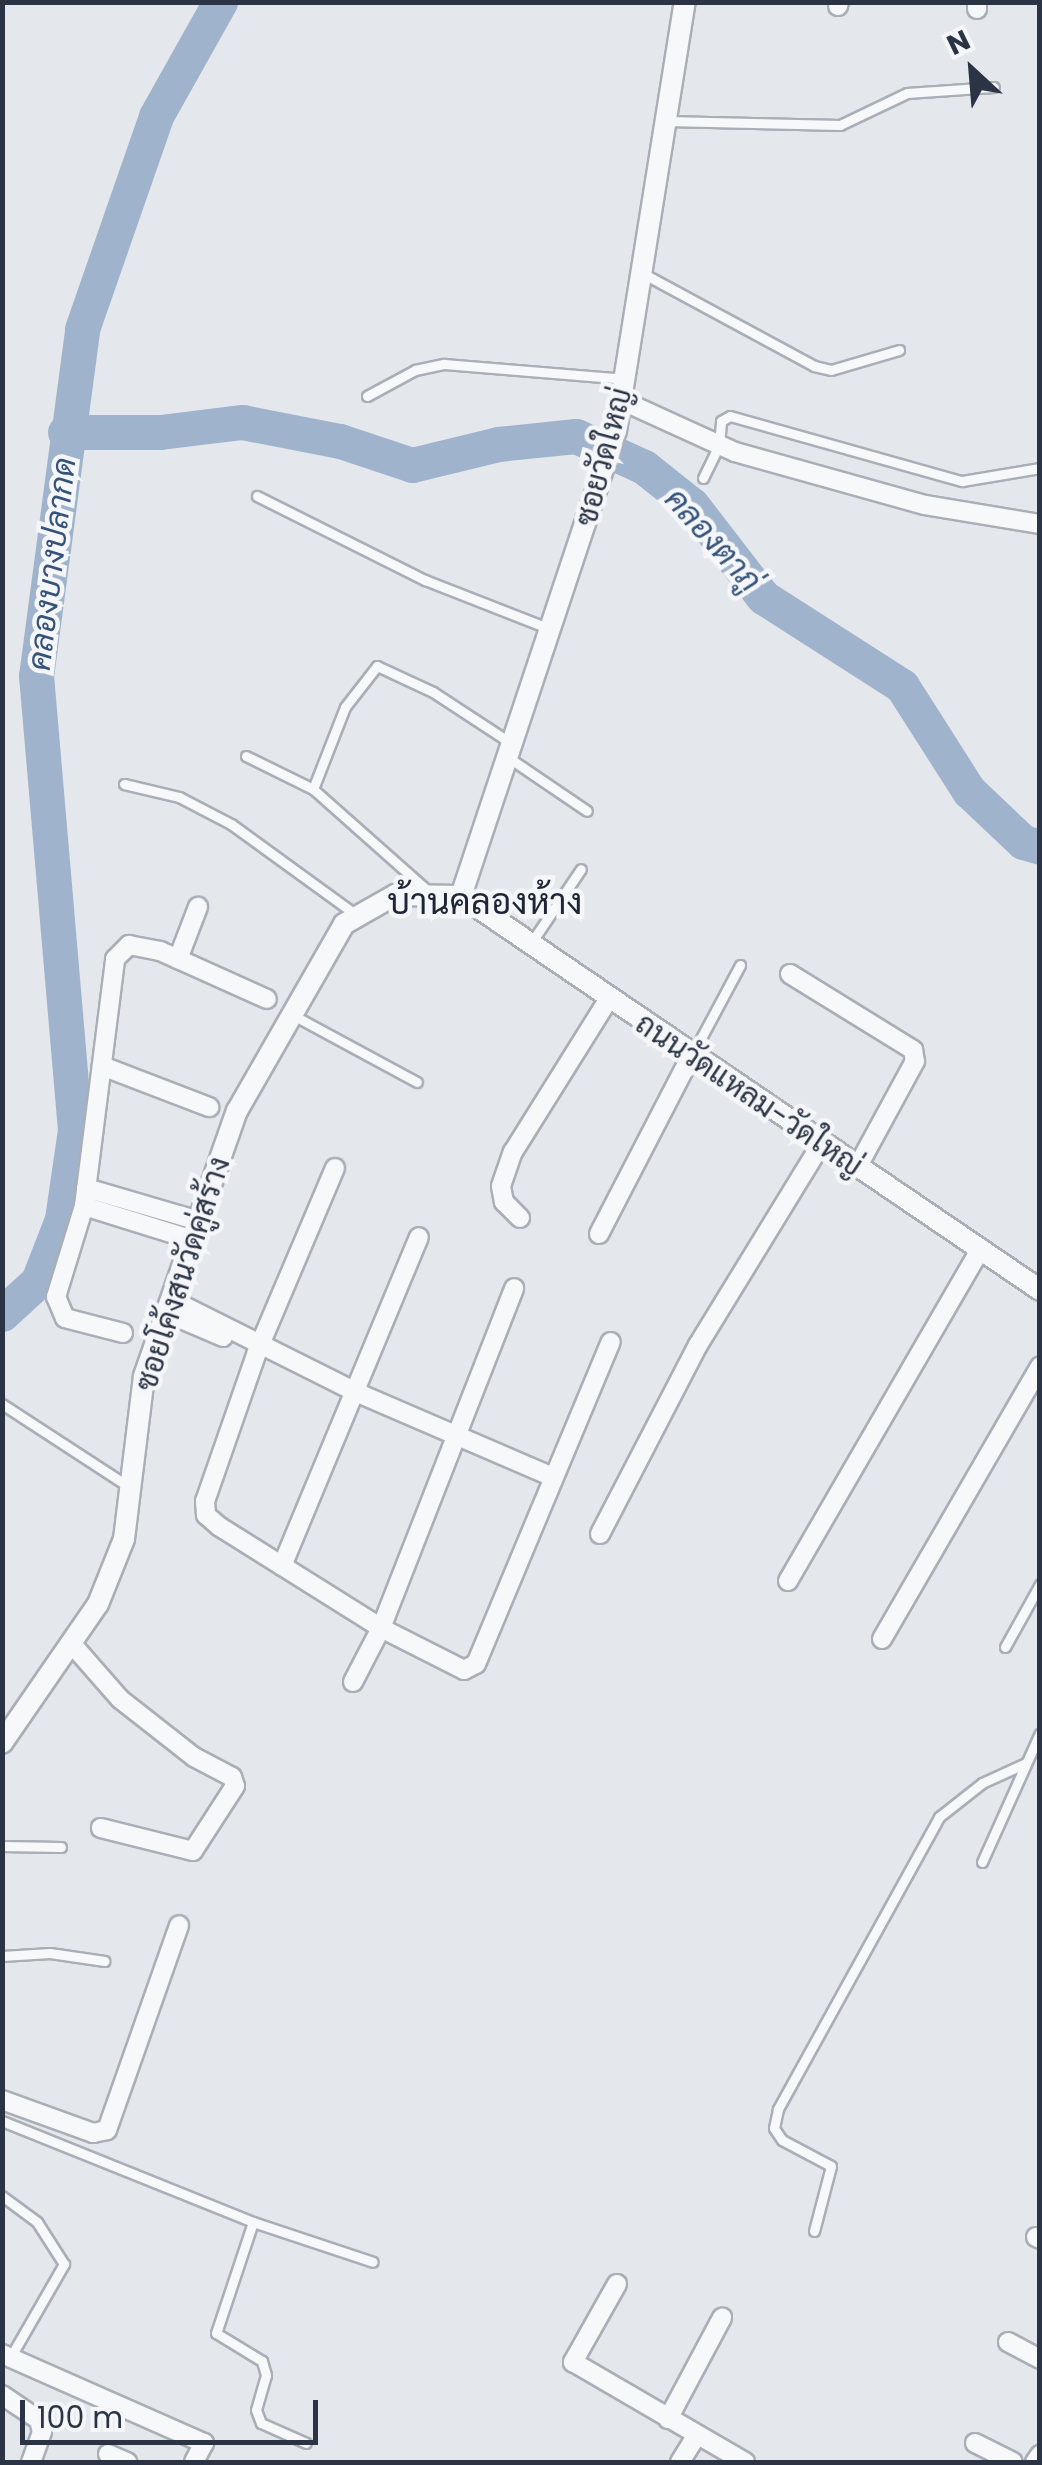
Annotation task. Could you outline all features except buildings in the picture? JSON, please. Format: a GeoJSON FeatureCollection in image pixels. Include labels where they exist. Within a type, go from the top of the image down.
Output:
{"type":"FeatureCollection","features":[{"type":"Feature","properties":{"kind":"street","name":"ซอยวัดใหญ่"},"geometry":{"type":"LineString","coordinates":[[461,896],[553,630],[616,430],[685,2]]}},
{"type":"Feature","properties":{"kind":"street"},"geometry":{"type":"LineString","coordinates":[[624,390],[719,444],[925,505],[1040,524]]}},
{"type":"Feature","properties":{"kind":"street","name":"ซอยโค้งสนวัดคู่สร้าง"},"geometry":{"type":"LineString","coordinates":[[2,1743],[71,1643],[111,1572],[134,1490],[144,1376],[237,1111],[288,1012],[344,924],[396,895],[461,896]]}},
{"type":"Feature","properties":{"kind":"street","name":"ถนนวัดแหลม-วัดใหญ่"},"geometry":{"type":"LineString","coordinates":[[461,896],[608,1000],[1040,1290]]}},
{"type":"Feature","properties":{"kind":"street"},"geometry":{"type":"LineString","coordinates":[[178,959],[198,906]]}},
{"type":"Feature","properties":{"kind":"street"},"geometry":{"type":"LineString","coordinates":[[124,1333],[57,1310],[85,1197],[122,950],[129,945],[178,959],[266,999]]}},
{"type":"Feature","properties":{"kind":"street"},"geometry":{"type":"LineString","coordinates":[[790,974],[914,1050],[914,1062],[857,1168]]}},
{"type":"Feature","properties":{"kind":"street"},"geometry":{"type":"LineString","coordinates":[[520,1218],[504,1202],[501,1186],[513,1152],[608,1000]]}},
{"type":"Feature","properties":{"kind":"street"},"geometry":{"type":"LineString","coordinates":[[599,1234],[691,1056]]}},
{"type":"Feature","properties":{"kind":"street"},"geometry":{"type":"LineString","coordinates":[[102,1066],[208,1107]]}},
{"type":"Feature","properties":{"kind":"street"},"geometry":{"type":"LineString","coordinates":[[600,1534],[698,1345],[821,1144]]}},
{"type":"Feature","properties":{"kind":"street"},"geometry":{"type":"LineString","coordinates":[[336,1168],[204,1501],[206,1514],[220,1527],[454,1670],[476,1664],[611,1342]]}},
{"type":"Feature","properties":{"kind":"street"},"geometry":{"type":"LineString","coordinates":[[85,1197],[196,1230]]}},
{"type":"Feature","properties":{"kind":"street"},"geometry":{"type":"LineString","coordinates":[[282,1566],[358,1394],[419,1237]]}},
{"type":"Feature","properties":{"kind":"street"},"geometry":{"type":"LineString","coordinates":[[788,1581],[980,1250]]}},
{"type":"Feature","properties":{"kind":"street"},"geometry":{"type":"LineString","coordinates":[[353,1682],[381,1628],[514,1288]]}},
{"type":"Feature","properties":{"kind":"street"},"geometry":{"type":"LineString","coordinates":[[170,1306],[358,1394],[553,1477]]}},
{"type":"Feature","properties":{"kind":"street"},"geometry":{"type":"LineString","coordinates":[[882,1639],[1040,1366]]}},
{"type":"Feature","properties":{"kind":"street"},"geometry":{"type":"LineString","coordinates":[[71,1643],[120,1699],[194,1757],[232,1777],[235,1786],[193,1851],[101,1828]]}},
{"type":"Feature","properties":{"kind":"street"},"geometry":{"type":"LineString","coordinates":[[2,2100],[93,2133],[107,2130],[179,1925]]}},
{"type":"Feature","properties":{"kind":"street"},"geometry":{"type":"LineString","coordinates":[[617,2284],[574,2362],[744,2462]]}},
{"type":"Feature","properties":{"kind":"street"},"geometry":{"type":"LineString","coordinates":[[668,2419],[722,2318]]}},
{"type":"Feature","properties":{"kind":"street"},"geometry":{"type":"LineString","coordinates":[[1008,2342],[1040,2359]]}},
{"type":"Feature","properties":{"kind":"street"},"geometry":{"type":"LineString","coordinates":[[6,2356],[204,2443],[194,2462]]}},
{"type":"Feature","properties":{"kind":"street"},"geometry":{"type":"LineString","coordinates":[[2,2394],[39,2420],[42,2432],[32,2462]]}},
{"type":"Feature","properties":{"kind":"street"},"geometry":{"type":"LineString","coordinates":[[680,2462],[697,2436]]}},
{"type":"Feature","properties":{"kind":"street"},"geometry":{"type":"LineString","coordinates":[[975,2443],[1013,2462]]}},
{"type":"Feature","properties":{"kind":"street"},"geometry":{"type":"LineString","coordinates":[[108,2454],[127,2462]]}},
{"type":"Feature","properties":{"kind":"street"},"geometry":{"type":"LineString","coordinates":[[1035,2462],[1040,2455]]}},
{"type":"Feature","properties":{"kind":"lane"},"geometry":{"type":"LineString","coordinates":[[666,121],[840,126],[906,93],[994,87]]}},
{"type":"Feature","properties":{"kind":"lane"},"geometry":{"type":"LineString","coordinates":[[643,274],[814,366],[831,370],[900,350]]}},
{"type":"Feature","properties":{"kind":"lane"},"geometry":{"type":"LineString","coordinates":[[367,396],[414,370],[444,364],[624,390]]}},
{"type":"Feature","properties":{"kind":"lane"},"geometry":{"type":"LineString","coordinates":[[703,478],[719,444],[721,420],[730,416],[962,481],[1040,468]]}},
{"type":"Feature","properties":{"kind":"lane"},"geometry":{"type":"LineString","coordinates":[[257,496],[426,580],[553,630]]}},
{"type":"Feature","properties":{"kind":"lane"},"geometry":{"type":"LineString","coordinates":[[312,789],[344,707],[377,666],[433,692],[588,811]]}},
{"type":"Feature","properties":{"kind":"lane"},"geometry":{"type":"LineString","coordinates":[[246,756],[312,789],[430,893]]}},
{"type":"Feature","properties":{"kind":"lane"},"geometry":{"type":"LineString","coordinates":[[124,784],[179,797],[231,824],[357,916]]}},
{"type":"Feature","properties":{"kind":"lane"},"geometry":{"type":"LineString","coordinates":[[530,945],[581,870]]}},
{"type":"Feature","properties":{"kind":"lane"},"geometry":{"type":"LineString","coordinates":[[691,1056],[740,965]]}},
{"type":"Feature","properties":{"kind":"lane"},"geometry":{"type":"LineString","coordinates":[[288,1012],[417,1082]]}},
{"type":"Feature","properties":{"kind":"lane"},"geometry":{"type":"LineString","coordinates":[[2,1404],[134,1490]]}},
{"type":"Feature","properties":{"kind":"lane"},"geometry":{"type":"LineString","coordinates":[[1005,1647],[1040,1584]]}},
{"type":"Feature","properties":{"kind":"lane"},"geometry":{"type":"LineString","coordinates":[[982,1862],[1040,1732]]}},
{"type":"Feature","properties":{"kind":"lane"},"geometry":{"type":"LineString","coordinates":[[814,2231],[831,2166],[782,2140],[774,2128],[778,2109],[939,1816],[982,1784],[1026,1763]]}},
{"type":"Feature","properties":{"kind":"lane"},"geometry":{"type":"LineString","coordinates":[[2,1846],[61,1848]]}},
{"type":"Feature","properties":{"kind":"lane"},"geometry":{"type":"LineString","coordinates":[[2,1956],[50,1953],[104,1961]]}},
{"type":"Feature","properties":{"kind":"lane"},"geometry":{"type":"LineString","coordinates":[[2,2121],[253,2222],[373,2262]]}},
{"type":"Feature","properties":{"kind":"lane"},"geometry":{"type":"LineString","coordinates":[[2,2196],[37,2222],[64,2264],[6,2356]]}},
{"type":"Feature","properties":{"kind":"lane"},"geometry":{"type":"LineString","coordinates":[[253,2222],[216,2334],[262,2360],[266,2375],[256,2410],[261,2423],[306,2443]]}},
{"type":"Feature","properties":{"kind":"waterway","name":"คลองบางปลากด"},"geometry":{"type":"LineString","coordinates":[[2,1314],[38,1281],[62,1219],[75,1130],[36,676],[82,329],[156,116],[220,2]]}},
{"type":"Feature","properties":{"kind":"waterway","name":"คลองตาภู่"},"geometry":{"type":"LineString","coordinates":[[65,432],[160,432],[242,422],[340,441],[412,465],[498,444],[576,436],[644,467],[692,505],[763,597],[902,686],[969,791],[1023,842],[1040,847]]}},
{"type":"Feature","properties":{"kind":"district","name":"บ้านคลองห้าง"},"geometry":{"type":"Point","coordinates":[485,902]}}]}
